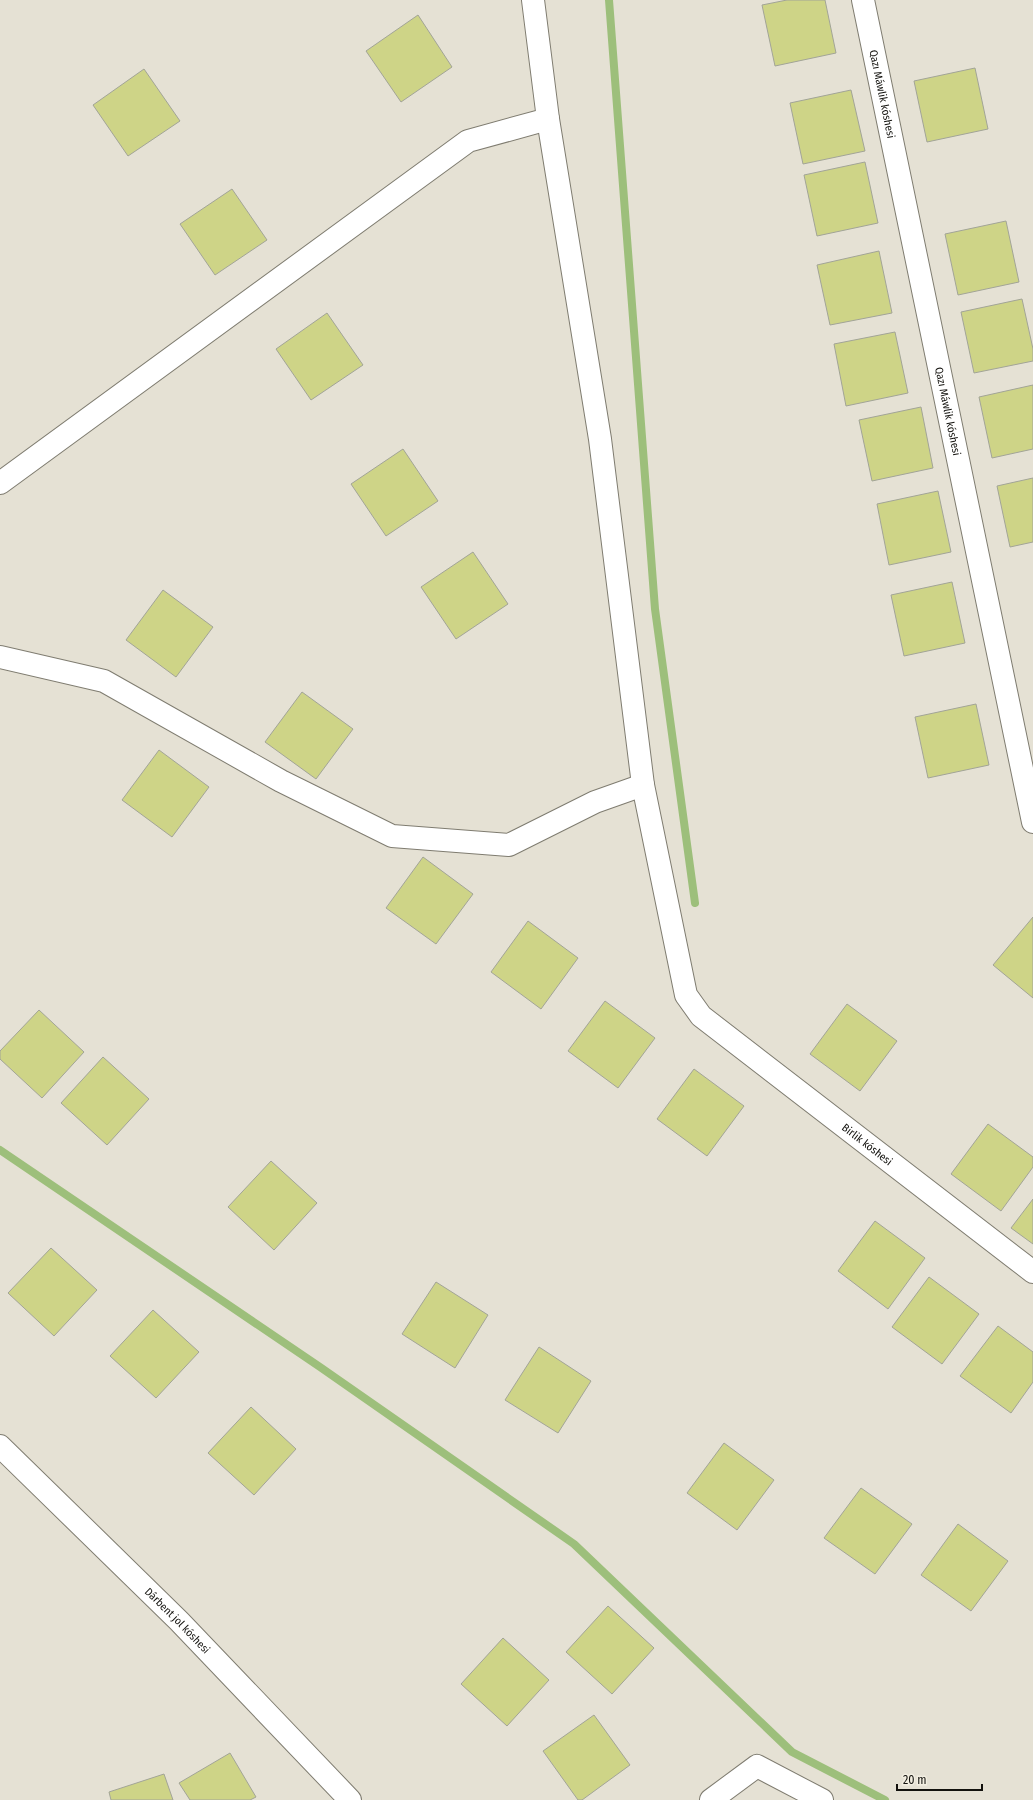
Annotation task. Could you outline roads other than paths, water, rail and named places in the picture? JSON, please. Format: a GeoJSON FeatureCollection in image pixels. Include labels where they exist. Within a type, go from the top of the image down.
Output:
{"type":"FeatureCollection","features":[{"type":"Feature","properties":{"kind":"street","name":"Birlik kóshesi"},"geometry":{"type":"LineString","coordinates":[[533,0],[548,119],[600,439],[643,785],[686,995],[701,1016],[1033,1272]]}},
{"type":"Feature","properties":{"kind":"street","name":"Qazı Máwlik kóshesi"},"geometry":{"type":"LineString","coordinates":[[862,0],[1033,822]]}},
{"type":"Feature","properties":{"kind":"street"},"geometry":{"type":"LineString","coordinates":[[0,483],[468,141],[548,119]]}},
{"type":"Feature","properties":{"kind":"street"},"geometry":{"type":"LineString","coordinates":[[0,657],[104,681],[281,780],[392,836],[509,845],[595,802],[643,785]]}},
{"type":"Feature","properties":{"kind":"street","name":"Dárbent jol kóshesi"},"geometry":{"type":"LineString","coordinates":[[0,1446],[179,1621],[350,1800]]}},
{"type":"Feature","properties":{"kind":"street"},"geometry":{"type":"LineString","coordinates":[[711,1800],[757,1766],[822,1800]]}},
{"type":"Feature","properties":{"kind":"waterway"},"geometry":{"type":"LineString","coordinates":[[609,0],[655,609],[695,903]]}},
{"type":"Feature","properties":{"kind":"waterway"},"geometry":{"type":"LineString","coordinates":[[0,1150],[320,1367],[574,1544],[792,1752],[885,1800]]}}]}
